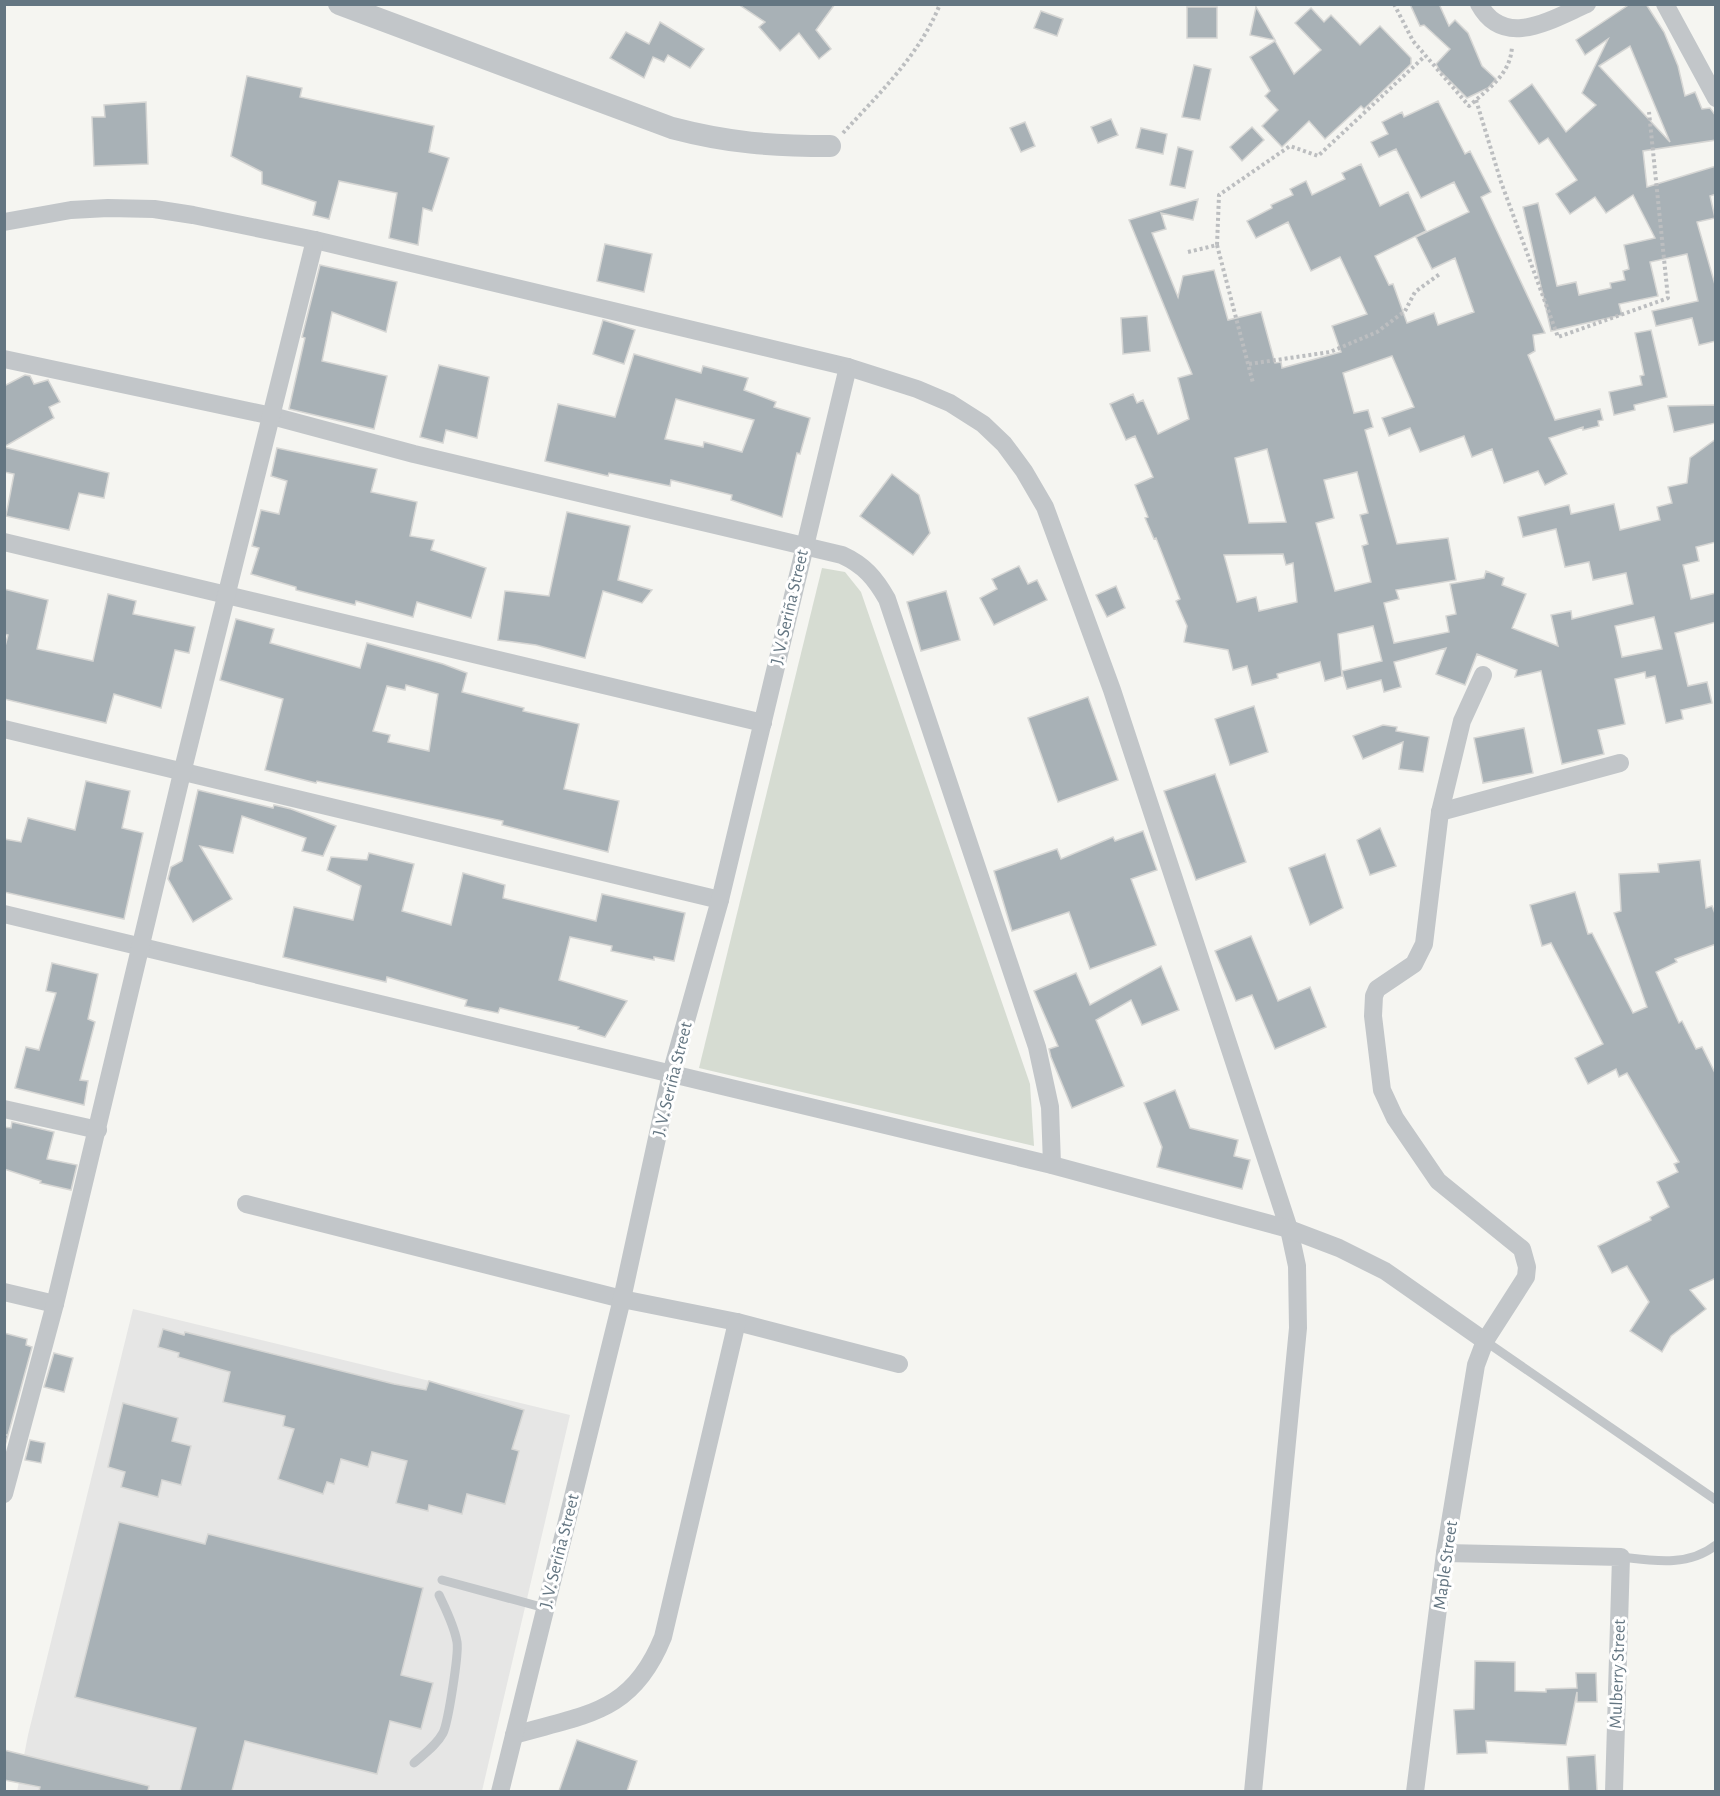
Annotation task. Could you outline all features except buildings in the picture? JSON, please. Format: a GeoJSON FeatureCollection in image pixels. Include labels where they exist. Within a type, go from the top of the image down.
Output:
{"type":"FeatureCollection","features":[{"type":"Feature","properties":{"kind":"street"},"geometry":{"type":"LineString","coordinates":[[339,4],[672,128],[718,141],[760,146],[830,146]]}},
{"type":"Feature","properties":{"kind":"street"},"geometry":{"type":"LineString","coordinates":[[1479,4],[1498,26],[1512,30],[1542,23],[1587,4]]}},
{"type":"Feature","properties":{"kind":"street"},"geometry":{"type":"LineString","coordinates":[[1665,4],[1713,89]]}},
{"type":"Feature","properties":{"kind":"street"},"geometry":{"type":"LineString","coordinates":[[4,222],[71,210],[154,209],[193,214],[315,240],[848,367],[917,388],[950,403],[982,424],[1017,462],[1045,507],[1112,690],[1289,1229],[1297,1266],[1298,1328],[1254,1791]]}},
{"type":"Feature","properties":{"kind":"street"},"geometry":{"type":"LineString","coordinates":[[5,1489],[55,1304],[225,596],[315,240]]}},
{"type":"Feature","properties":{"kind":"street"},"geometry":{"type":"LineString","coordinates":[[4,359],[272,416],[414,454],[842,555],[861,564],[876,581],[887,599],[1045,1074],[1050,1107],[1052,1165]]}},
{"type":"Feature","properties":{"kind":"street","name":"J. V. Seriña Street"},"geometry":{"type":"LineString","coordinates":[[500,1791],[622,1299],[671,1074],[720,900],[803,546],[848,367]]}},
{"type":"Feature","properties":{"kind":"street"},"geometry":{"type":"LineString","coordinates":[[4,542],[762,723]]}},
{"type":"Feature","properties":{"kind":"street","name":"Maple Street"},"geometry":{"type":"LineString","coordinates":[[1415,1791],[1445,1553],[1476,1365],[1485,1341],[1526,1277],[1525,1256],[1522,1249],[1438,1181],[1409,1140],[1382,1090],[1373,1016],[1374,996],[1377,989],[1414,964],[1424,944],[1428,891],[1440,812],[1462,721],[1483,675]]}},
{"type":"Feature","properties":{"kind":"street"},"geometry":{"type":"LineString","coordinates":[[4,729],[720,900]]}},
{"type":"Feature","properties":{"kind":"street"},"geometry":{"type":"LineString","coordinates":[[1440,812],[1620,763]]}},
{"type":"Feature","properties":{"kind":"street"},"geometry":{"type":"LineString","coordinates":[[4,914],[1052,1165],[1289,1229],[1339,1248],[1385,1271],[1485,1341]]}},
{"type":"Feature","properties":{"kind":"street"},"geometry":{"type":"LineString","coordinates":[[4,1108],[98,1130]]}},
{"type":"Feature","properties":{"kind":"street"},"geometry":{"type":"LineString","coordinates":[[246,1204],[622,1299],[737,1322],[899,1364]]}},
{"type":"Feature","properties":{"kind":"street"},"geometry":{"type":"LineString","coordinates":[[4,1292],[55,1304]]}},
{"type":"Feature","properties":{"kind":"street"},"geometry":{"type":"LineString","coordinates":[[514,1735],[585,1715],[618,1700],[635,1686],[656,1655],[663,1637],[737,1322]]}},
{"type":"Feature","properties":{"kind":"street"},"geometry":{"type":"LineString","coordinates":[[1445,1553],[1621,1557]]}},
{"type":"Feature","properties":{"kind":"street","name":"Mulberry Street"},"geometry":{"type":"LineString","coordinates":[[1614,1791],[1621,1557]]}},
{"type":"Feature","properties":{"kind":"lane"},"geometry":{"type":"LineString","coordinates":[[1485,1341],[1716,1500]]}},
{"type":"Feature","properties":{"kind":"lane"},"geometry":{"type":"LineString","coordinates":[[1621,1557],[1677,1561],[1697,1556],[1716,1545]]}},
{"type":"Feature","properties":{"kind":"lane"},"geometry":{"type":"LineString","coordinates":[[442,1580],[545,1608]]}},
{"type":"Feature","properties":{"kind":"lane"},"geometry":{"type":"LineString","coordinates":[[414,1763],[433,1747],[444,1732],[455,1667],[457,1644],[439,1595]]}},
{"type":"Feature","properties":{"kind":"path"},"geometry":{"type":"LineString","coordinates":[[830,146],[898,71],[922,38],[940,4]]}},
{"type":"Feature","properties":{"kind":"path"},"geometry":{"type":"LineString","coordinates":[[1394,4],[1413,41],[1469,106],[1502,76],[1512,60],[1512,30]]}},
{"type":"Feature","properties":{"kind":"path"},"geometry":{"type":"LineString","coordinates":[[1253,383],[1217,245],[1218,195],[1290,146],[1318,156],[1425,56]]}},
{"type":"Feature","properties":{"kind":"path"},"geometry":{"type":"LineString","coordinates":[[1476,100],[1501,182],[1558,337],[1668,298],[1649,112]]}},
{"type":"Feature","properties":{"kind":"path"},"geometry":{"type":"LineString","coordinates":[[1188,252],[1217,245]]}},
{"type":"Feature","properties":{"kind":"path"},"geometry":{"type":"LineString","coordinates":[[1248,364],[1330,352],[1377,332],[1405,310],[1415,292],[1441,273]]}},
{"type":"Feature","properties":{"kind":"shaded area"},"geometry":{"type":"Polygon","coordinates":[[[822,568],[845,572],[861,592],[1030,1084],[1034,1146],[699,1068],[822,568]]]}},
{"type":"Feature","properties":{"kind":"shaded area"},"geometry":{"type":"Polygon","coordinates":[[[133,1309],[570,1415],[482,1791],[17,1792],[28,1735],[133,1309]]]}}]}
